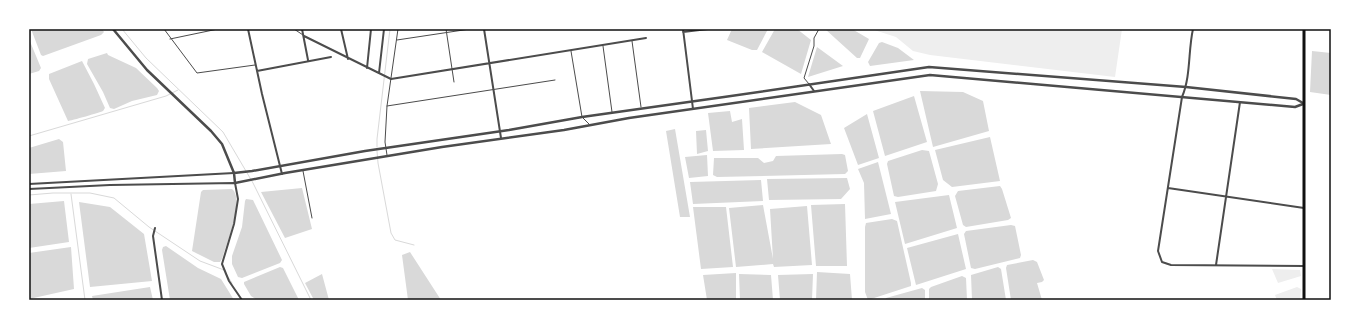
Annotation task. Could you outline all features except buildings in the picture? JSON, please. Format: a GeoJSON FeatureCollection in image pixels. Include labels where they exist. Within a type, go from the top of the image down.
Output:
{"type":"FeatureCollection","features":[{"type":"Feature","properties":{"kind":"main road"},"geometry":{"type":"LineString","coordinates":[[1304,29],[1303,104],[1305,300]]}},
{"type":"Feature","properties":{"kind":"street"},"geometry":{"type":"LineString","coordinates":[[113,29],[147,70],[211,131],[222,144],[234,173],[238,199],[234,224],[222,264],[229,281],[242,300]]}},
{"type":"Feature","properties":{"kind":"street"},"geometry":{"type":"LineString","coordinates":[[248,29],[282,174]]}},
{"type":"Feature","properties":{"kind":"street"},"geometry":{"type":"LineString","coordinates":[[302,29],[308,60]]}},
{"type":"Feature","properties":{"kind":"street"},"geometry":{"type":"LineString","coordinates":[[341,29],[348,59]]}},
{"type":"Feature","properties":{"kind":"street"},"geometry":{"type":"LineString","coordinates":[[367,68],[371,29]]}},
{"type":"Feature","properties":{"kind":"street"},"geometry":{"type":"LineString","coordinates":[[379,73],[384,29]]}},
{"type":"Feature","properties":{"kind":"street"},"geometry":{"type":"LineString","coordinates":[[484,29],[501,139]]}},
{"type":"Feature","properties":{"kind":"street"},"geometry":{"type":"LineString","coordinates":[[693,109],[683,30],[708,29]]}},
{"type":"Feature","properties":{"kind":"street"},"geometry":{"type":"LineString","coordinates":[[1194,29],[1191,38],[1186,87],[1182,97],[1158,251],[1162,262],[1171,265],[1304,266]]}},
{"type":"Feature","properties":{"kind":"street"},"geometry":{"type":"LineString","coordinates":[[304,36],[391,79],[489,62],[646,38]]}},
{"type":"Feature","properties":{"kind":"street"},"geometry":{"type":"LineString","coordinates":[[257,70],[331,57]]}},
{"type":"Feature","properties":{"kind":"street"},"geometry":{"type":"LineString","coordinates":[[29,184],[234,173],[386,148],[500,132],[612,112],[692,102],[929,67],[1186,87],[1296,99],[1303,104]]}},
{"type":"Feature","properties":{"kind":"street"},"geometry":{"type":"LineString","coordinates":[[29,190],[110,185],[235,183],[387,156],[629,118],[930,75],[1295,107],[1303,104]]}},
{"type":"Feature","properties":{"kind":"street"},"geometry":{"type":"LineString","coordinates":[[809,84],[815,92]]}},
{"type":"Feature","properties":{"kind":"street"},"geometry":{"type":"LineString","coordinates":[[1216,266],[1240,102]]}},
{"type":"Feature","properties":{"kind":"street"},"geometry":{"type":"LineString","coordinates":[[1168,188],[1304,208]]}},
{"type":"Feature","properties":{"kind":"street"},"geometry":{"type":"LineString","coordinates":[[155,229],[153,236],[162,300]]}},
{"type":"Feature","properties":{"kind":"lane"},"geometry":{"type":"LineString","coordinates":[[164,29],[197,73],[256,65]]}},
{"type":"Feature","properties":{"kind":"lane"},"geometry":{"type":"LineString","coordinates":[[170,38],[218,29]]}},
{"type":"Feature","properties":{"kind":"lane"},"geometry":{"type":"LineString","coordinates":[[294,29],[304,36]]}},
{"type":"Feature","properties":{"kind":"lane"},"geometry":{"type":"LineString","coordinates":[[387,156],[387,106],[398,29]]}},
{"type":"Feature","properties":{"kind":"lane"},"geometry":{"type":"LineString","coordinates":[[446,29],[454,82]]}},
{"type":"Feature","properties":{"kind":"lane"},"geometry":{"type":"LineString","coordinates":[[396,40],[470,29]]}},
{"type":"Feature","properties":{"kind":"lane"},"geometry":{"type":"LineString","coordinates":[[809,84],[804,78],[814,46],[814,38],[819,29]]}},
{"type":"Feature","properties":{"kind":"lane"},"geometry":{"type":"LineString","coordinates":[[632,40],[641,109]]}},
{"type":"Feature","properties":{"kind":"lane"},"geometry":{"type":"LineString","coordinates":[[603,45],[612,112]]}},
{"type":"Feature","properties":{"kind":"lane"},"geometry":{"type":"LineString","coordinates":[[571,50],[582,117],[590,125]]}},
{"type":"Feature","properties":{"kind":"lane"},"geometry":{"type":"LineString","coordinates":[[387,106],[555,80]]}},
{"type":"Feature","properties":{"kind":"lane"},"geometry":{"type":"LineString","coordinates":[[303,170],[312,218]]}},
{"type":"Feature","properties":{"kind":"shaded area"},"geometry":{"type":"Polygon","coordinates":[[[31,29],[102,29],[104,32],[101,35],[43,56],[41,55],[31,29]]]}},
{"type":"Feature","properties":{"kind":"shaded area"},"geometry":{"type":"Polygon","coordinates":[[[732,29],[768,29],[757,50],[752,50],[727,40],[732,29]]]}},
{"type":"Feature","properties":{"kind":"shaded area"},"geometry":{"type":"Polygon","coordinates":[[[775,29],[797,29],[811,40],[801,74],[762,52],[775,29]]]}},
{"type":"Feature","properties":{"kind":"shaded area"},"geometry":{"type":"Polygon","coordinates":[[[825,29],[852,29],[869,39],[860,58],[857,58],[825,29]]]}},
{"type":"Feature","properties":{"kind":"shaded area"},"geometry":{"type":"Polygon","coordinates":[[[871,29],[1122,29],[1115,77],[930,55],[913,51],[896,37],[871,29]]]}},
{"type":"Feature","properties":{"kind":"shaded area"},"geometry":{"type":"Polygon","coordinates":[[[29,39],[41,68],[39,71],[29,74],[29,39]]]}},
{"type":"Feature","properties":{"kind":"shaded area"},"geometry":{"type":"Polygon","coordinates":[[[882,42],[898,48],[914,60],[870,66],[868,62],[879,43],[882,42]]]}},
{"type":"Feature","properties":{"kind":"shaded area"},"geometry":{"type":"Polygon","coordinates":[[[817,47],[843,66],[808,77],[817,47]]]}},
{"type":"Feature","properties":{"kind":"shaded area"},"geometry":{"type":"Polygon","coordinates":[[[1312,51],[1331,53],[1331,95],[1310,92],[1312,51]]]}},
{"type":"Feature","properties":{"kind":"shaded area"},"geometry":{"type":"Polygon","coordinates":[[[107,53],[108,55],[136,68],[157,88],[159,91],[157,95],[132,101],[114,109],[110,108],[103,92],[87,64],[88,59],[107,53]]]}},
{"type":"Feature","properties":{"kind":"shaded area"},"geometry":{"type":"Polygon","coordinates":[[[82,61],[105,108],[101,112],[68,121],[49,79],[49,74],[82,61]]]}},
{"type":"Feature","properties":{"kind":"shaded area"},"geometry":{"type":"Polygon","coordinates":[[[920,91],[963,92],[983,101],[989,131],[933,147],[920,91]]]}},
{"type":"Feature","properties":{"kind":"shaded area"},"geometry":{"type":"Polygon","coordinates":[[[914,96],[927,142],[885,156],[873,111],[914,96]]]}},
{"type":"Feature","properties":{"kind":"shaded area"},"geometry":{"type":"Polygon","coordinates":[[[795,102],[821,115],[831,144],[751,149],[749,108],[795,102]]]}},
{"type":"Feature","properties":{"kind":"shaded area"},"geometry":{"type":"Polygon","coordinates":[[[730,111],[732,122],[742,119],[744,150],[713,151],[708,113],[730,111]]]}},
{"type":"Feature","properties":{"kind":"shaded area"},"geometry":{"type":"Polygon","coordinates":[[[867,114],[879,158],[858,165],[844,128],[867,114]]]}},
{"type":"Feature","properties":{"kind":"shaded area"},"geometry":{"type":"Polygon","coordinates":[[[675,129],[690,217],[680,217],[666,131],[675,129]]]}},
{"type":"Feature","properties":{"kind":"shaded area"},"geometry":{"type":"Polygon","coordinates":[[[706,130],[708,151],[697,154],[696,131],[706,130]]]}},
{"type":"Feature","properties":{"kind":"shaded area"},"geometry":{"type":"Polygon","coordinates":[[[990,137],[1000,181],[952,187],[943,180],[935,150],[990,137]]]}},
{"type":"Feature","properties":{"kind":"shaded area"},"geometry":{"type":"Polygon","coordinates":[[[59,139],[63,142],[66,171],[29,174],[29,148],[59,139]]]}},
{"type":"Feature","properties":{"kind":"shaded area"},"geometry":{"type":"Polygon","coordinates":[[[922,150],[929,151],[938,184],[936,191],[898,197],[894,196],[887,164],[888,161],[922,150]]]}},
{"type":"Feature","properties":{"kind":"shaded area"},"geometry":{"type":"Polygon","coordinates":[[[707,155],[708,176],[689,178],[685,157],[707,155]]]}},
{"type":"Feature","properties":{"kind":"shaded area"},"geometry":{"type":"Polygon","coordinates":[[[845,155],[848,171],[845,174],[717,177],[713,175],[714,158],[758,158],[764,163],[773,161],[776,156],[845,155]]]}},
{"type":"Feature","properties":{"kind":"shaded area"},"geometry":{"type":"Polygon","coordinates":[[[878,162],[891,214],[865,219],[864,183],[858,169],[878,162]]]}},
{"type":"Feature","properties":{"kind":"shaded area"},"geometry":{"type":"Polygon","coordinates":[[[847,178],[850,189],[841,199],[769,200],[767,179],[847,178]]]}},
{"type":"Feature","properties":{"kind":"shaded area"},"geometry":{"type":"Polygon","coordinates":[[[761,180],[763,201],[693,204],[690,182],[761,180]]]}},
{"type":"Feature","properties":{"kind":"shaded area"},"geometry":{"type":"Polygon","coordinates":[[[1000,186],[1011,218],[1008,220],[966,227],[963,225],[955,196],[958,191],[1000,186]]]}},
{"type":"Feature","properties":{"kind":"shaded area"},"geometry":{"type":"Polygon","coordinates":[[[302,188],[312,229],[285,238],[261,192],[302,188]]]}},
{"type":"Feature","properties":{"kind":"shaded area"},"geometry":{"type":"Polygon","coordinates":[[[232,189],[235,194],[236,212],[222,259],[220,262],[214,262],[192,251],[201,192],[203,190],[232,189]]]}},
{"type":"Feature","properties":{"kind":"shaded area"},"geometry":{"type":"Polygon","coordinates":[[[949,195],[957,228],[905,244],[895,202],[949,195]]]}},
{"type":"Feature","properties":{"kind":"shaded area"},"geometry":{"type":"Polygon","coordinates":[[[246,199],[253,200],[282,260],[280,263],[242,278],[238,277],[232,264],[232,256],[242,227],[246,199]]]}},
{"type":"Feature","properties":{"kind":"shaded area"},"geometry":{"type":"Polygon","coordinates":[[[64,201],[69,242],[29,248],[29,204],[64,201]]]}},
{"type":"Feature","properties":{"kind":"shaded area"},"geometry":{"type":"Polygon","coordinates":[[[79,202],[110,207],[144,234],[152,281],[90,287],[79,202]]]}},
{"type":"Feature","properties":{"kind":"shaded area"},"geometry":{"type":"Polygon","coordinates":[[[845,204],[847,266],[816,266],[811,205],[845,204]]]}},
{"type":"Feature","properties":{"kind":"shaded area"},"geometry":{"type":"Polygon","coordinates":[[[763,205],[773,259],[770,209],[807,206],[812,265],[774,267],[773,264],[736,267],[729,208],[763,205]]]}},
{"type":"Feature","properties":{"kind":"shaded area"},"geometry":{"type":"Polygon","coordinates":[[[693,207],[726,207],[733,267],[701,269],[693,207]]]}},
{"type":"Feature","properties":{"kind":"shaded area"},"geometry":{"type":"Polygon","coordinates":[[[892,219],[897,221],[911,286],[868,300],[865,292],[866,223],[892,219]]]}},
{"type":"Feature","properties":{"kind":"shaded area"},"geometry":{"type":"Polygon","coordinates":[[[1011,225],[1015,226],[1021,255],[1020,258],[975,269],[971,268],[964,234],[966,231],[1011,225]]]}},
{"type":"Feature","properties":{"kind":"shaded area"},"geometry":{"type":"Polygon","coordinates":[[[958,234],[966,269],[916,285],[907,248],[958,234]]]}},
{"type":"Feature","properties":{"kind":"shaded area"},"geometry":{"type":"Polygon","coordinates":[[[166,246],[198,268],[221,279],[234,300],[170,300],[162,250],[163,247],[166,246]]]}},
{"type":"Feature","properties":{"kind":"shaded area"},"geometry":{"type":"Polygon","coordinates":[[[71,247],[74,289],[29,299],[29,253],[71,247]]]}},
{"type":"Feature","properties":{"kind":"shaded area"},"geometry":{"type":"Polygon","coordinates":[[[410,252],[441,300],[408,300],[402,255],[410,252]]]}},
{"type":"Feature","properties":{"kind":"shaded area"},"geometry":{"type":"Polygon","coordinates":[[[1033,260],[1037,262],[1044,280],[1037,283],[1042,300],[1011,300],[1006,268],[1007,265],[1033,260]]]}},
{"type":"Feature","properties":{"kind":"shaded area"},"geometry":{"type":"Polygon","coordinates":[[[280,267],[283,268],[299,300],[257,300],[251,296],[244,282],[280,267]]]}},
{"type":"Feature","properties":{"kind":"shaded area"},"geometry":{"type":"Polygon","coordinates":[[[998,267],[1001,269],[1006,300],[972,300],[971,275],[998,267]]]}},
{"type":"Feature","properties":{"kind":"shaded area"},"geometry":{"type":"Polygon","coordinates":[[[1272,269],[1300,270],[1301,276],[1278,283],[1272,269]]]}},
{"type":"Feature","properties":{"kind":"shaded area"},"geometry":{"type":"Polygon","coordinates":[[[817,272],[850,274],[852,300],[816,300],[817,272]]]}},
{"type":"Feature","properties":{"kind":"shaded area"},"geometry":{"type":"Polygon","coordinates":[[[736,273],[736,300],[707,300],[703,275],[736,273]]]}},
{"type":"Feature","properties":{"kind":"shaded area"},"geometry":{"type":"Polygon","coordinates":[[[322,274],[329,300],[314,300],[305,283],[322,274]]]}},
{"type":"Feature","properties":{"kind":"shaded area"},"geometry":{"type":"Polygon","coordinates":[[[739,274],[771,275],[773,300],[740,300],[739,274]]]}},
{"type":"Feature","properties":{"kind":"shaded area"},"geometry":{"type":"Polygon","coordinates":[[[813,274],[812,300],[780,300],[778,275],[813,274]]]}},
{"type":"Feature","properties":{"kind":"shaded area"},"geometry":{"type":"Polygon","coordinates":[[[962,276],[966,278],[967,300],[929,300],[929,289],[931,287],[962,276]]]}},
{"type":"Feature","properties":{"kind":"shaded area"},"geometry":{"type":"Polygon","coordinates":[[[150,287],[153,300],[93,300],[92,296],[150,287]]]}},
{"type":"Feature","properties":{"kind":"shaded area"},"geometry":{"type":"Polygon","coordinates":[[[1297,287],[1301,289],[1300,300],[1277,300],[1275,295],[1297,287]]]}},
{"type":"Feature","properties":{"kind":"shaded area"},"geometry":{"type":"Polygon","coordinates":[[[922,288],[925,290],[925,300],[885,300],[886,298],[922,288]]]}},
{"type":"Feature","properties":{"kind":"waterway"},"geometry":{"type":"LineString","coordinates":[[122,29],[146,58],[223,132],[253,183],[311,300]]}},
{"type":"Feature","properties":{"kind":"waterway"},"geometry":{"type":"LineString","coordinates":[[377,147],[390,29]]}},
{"type":"Feature","properties":{"kind":"waterway"},"geometry":{"type":"LineString","coordinates":[[29,136],[166,96],[178,90]]}},
{"type":"Feature","properties":{"kind":"waterway"},"geometry":{"type":"LineString","coordinates":[[377,151],[391,233],[395,240],[414,245]]}},
{"type":"Feature","properties":{"kind":"waterway"},"geometry":{"type":"LineString","coordinates":[[29,195],[53,193],[90,193],[114,198],[149,227],[200,261],[224,270]]}},
{"type":"Feature","properties":{"kind":"waterway"},"geometry":{"type":"LineString","coordinates":[[71,194],[85,300]]}},
{"type":"Feature","properties":{"kind":"waterway"},"geometry":{"type":"LineString","coordinates":[[228,277],[232,283]]}}]}
